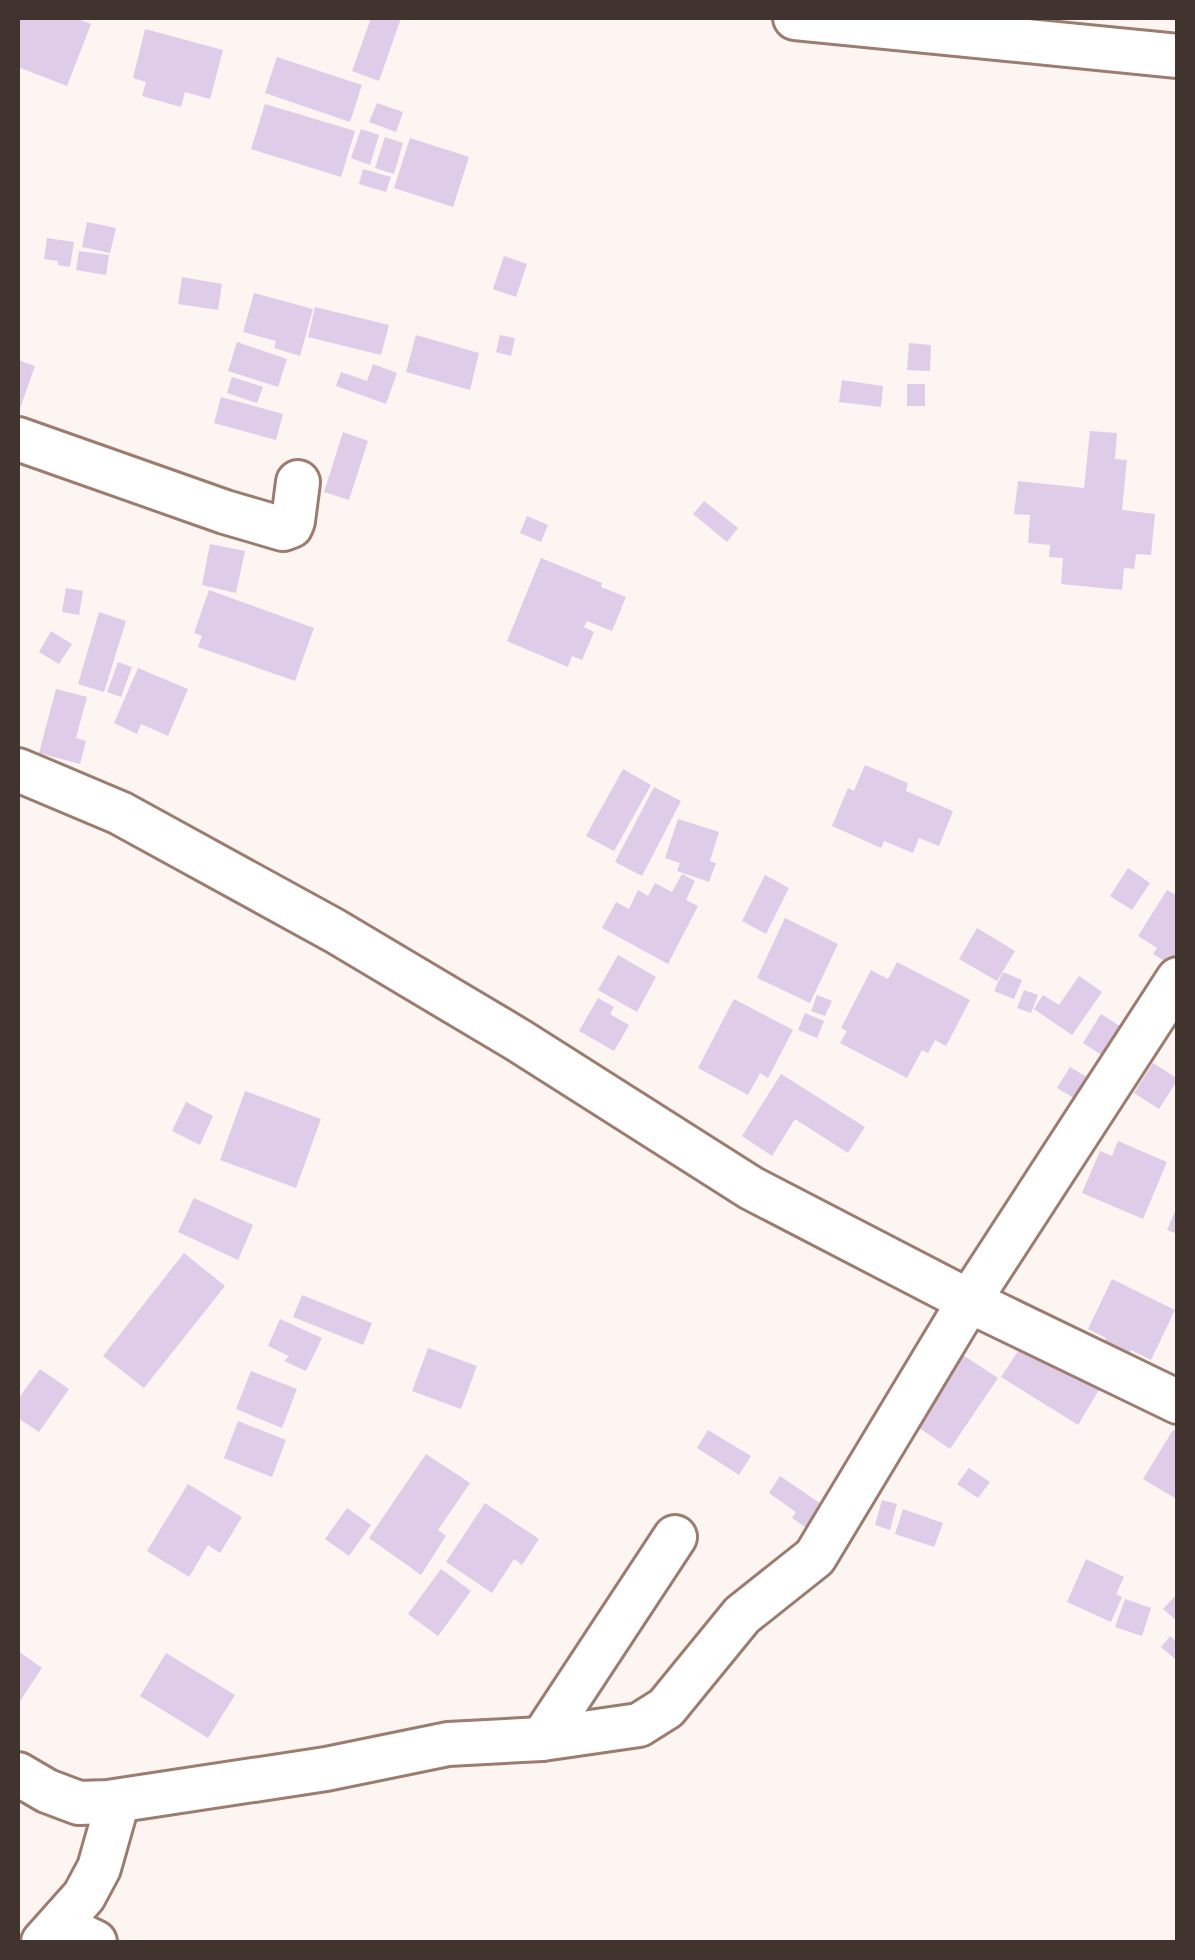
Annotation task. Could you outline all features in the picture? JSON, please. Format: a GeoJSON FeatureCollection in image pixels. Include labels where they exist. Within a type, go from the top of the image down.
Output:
{"type":"FeatureCollection","features":[{"type":"Feature","properties":{"kind":"street"},"geometry":{"type":"LineString","coordinates":[[795,18],[1178,56]]}},
{"type":"Feature","properties":{"kind":"street"},"geometry":{"type":"LineString","coordinates":[[18,439],[283,529],[293,522],[298,482]]}},
{"type":"Feature","properties":{"kind":"street"},"geometry":{"type":"LineString","coordinates":[[18,770],[120,813],[335,931],[518,1040],[750,1188],[969,1301],[1178,1402]]}},
{"type":"Feature","properties":{"kind":"street"},"geometry":{"type":"LineString","coordinates":[[18,1774],[78,1803],[118,1800],[326,1769],[448,1744],[542,1739],[640,1725],[666,1708],[742,1615],[814,1557],[969,1301],[1160,1042],[1178,979]]}},
{"type":"Feature","properties":{"kind":"street"},"geometry":{"type":"LineString","coordinates":[[542,1739],[675,1537]]}},
{"type":"Feature","properties":{"kind":"street"},"geometry":{"type":"LineString","coordinates":[[66,1936],[99,1868],[118,1800]]}},
{"type":"Feature","properties":{"kind":"building"},"geometry":{"type":"Polygon","coordinates":[[[18,18],[75,18],[91,24],[67,86],[18,67],[18,18]]]}},
{"type":"Feature","properties":{"kind":"building"},"geometry":{"type":"Polygon","coordinates":[[[371,18],[401,18],[379,81],[352,71],[371,18]]]}},
{"type":"Feature","properties":{"kind":"building"},"geometry":{"type":"Polygon","coordinates":[[[145,29],[223,50],[210,99],[185,92],[181,107],[142,96],[146,82],[133,78],[145,29]]]}},
{"type":"Feature","properties":{"kind":"building"},"geometry":{"type":"Polygon","coordinates":[[[277,57],[362,85],[350,122],[265,93],[277,57]]]}},
{"type":"Feature","properties":{"kind":"building"},"geometry":{"type":"Polygon","coordinates":[[[377,103],[403,112],[396,132],[369,122],[377,103]]]}},
{"type":"Feature","properties":{"kind":"building"},"geometry":{"type":"Polygon","coordinates":[[[265,104],[355,131],[341,177],[251,149],[265,104]]]}},
{"type":"Feature","properties":{"kind":"building"},"geometry":{"type":"Polygon","coordinates":[[[361,129],[379,135],[370,165],[351,158],[361,129]]]}},
{"type":"Feature","properties":{"kind":"building"},"geometry":{"type":"Polygon","coordinates":[[[385,137],[403,143],[394,174],[375,168],[385,137]]]}},
{"type":"Feature","properties":{"kind":"building"},"geometry":{"type":"Polygon","coordinates":[[[410,138],[469,157],[453,207],[394,188],[410,138]]]}},
{"type":"Feature","properties":{"kind":"building"},"geometry":{"type":"Polygon","coordinates":[[[363,169],[391,177],[386,192],[359,184],[363,169]]]}},
{"type":"Feature","properties":{"kind":"building"},"geometry":{"type":"Polygon","coordinates":[[[87,222],[116,228],[110,253],[82,247],[87,222]]]}},
{"type":"Feature","properties":{"kind":"building"},"geometry":{"type":"Polygon","coordinates":[[[47,238],[74,242],[70,267],[44,259],[47,238]]]}},
{"type":"Feature","properties":{"kind":"building"},"geometry":{"type":"Polygon","coordinates":[[[79,251],[109,255],[106,275],[76,270],[79,251]]]}},
{"type":"Feature","properties":{"kind":"building"},"geometry":{"type":"Polygon","coordinates":[[[504,256],[527,264],[516,297],[493,289],[504,256]]]}},
{"type":"Feature","properties":{"kind":"building"},"geometry":{"type":"Polygon","coordinates":[[[182,277],[222,284],[218,310],[178,304],[182,277]]]}},
{"type":"Feature","properties":{"kind":"building"},"geometry":{"type":"Polygon","coordinates":[[[254,293],[313,309],[300,356],[274,348],[276,341],[243,332],[254,293]]]}},
{"type":"Feature","properties":{"kind":"building"},"geometry":{"type":"Polygon","coordinates":[[[315,307],[389,325],[381,355],[308,337],[315,307]]]}},
{"type":"Feature","properties":{"kind":"building"},"geometry":{"type":"Polygon","coordinates":[[[416,335],[479,353],[470,390],[406,372],[416,335]]]}},
{"type":"Feature","properties":{"kind":"building"},"geometry":{"type":"Polygon","coordinates":[[[500,335],[515,338],[511,356],[496,352],[500,335]]]}},
{"type":"Feature","properties":{"kind":"building"},"geometry":{"type":"Polygon","coordinates":[[[237,342],[287,359],[278,387],[228,371],[237,342]]]}},
{"type":"Feature","properties":{"kind":"building"},"geometry":{"type":"Polygon","coordinates":[[[909,343],[931,345],[930,371],[907,370],[909,343]]]}},
{"type":"Feature","properties":{"kind":"building"},"geometry":{"type":"Polygon","coordinates":[[[18,360],[35,366],[18,414],[18,360]]]}},
{"type":"Feature","properties":{"kind":"building"},"geometry":{"type":"Polygon","coordinates":[[[373,364],[397,373],[386,404],[336,386],[341,372],[367,381],[373,364]]]}},
{"type":"Feature","properties":{"kind":"building"},"geometry":{"type":"Polygon","coordinates":[[[232,377],[263,387],[257,403],[227,393],[232,377]]]}},
{"type":"Feature","properties":{"kind":"building"},"geometry":{"type":"Polygon","coordinates":[[[842,380],[883,386],[881,407],[839,402],[842,380]]]}},
{"type":"Feature","properties":{"kind":"building"},"geometry":{"type":"Polygon","coordinates":[[[907,384],[925,384],[925,406],[907,406],[907,384]]]}},
{"type":"Feature","properties":{"kind":"building"},"geometry":{"type":"Polygon","coordinates":[[[221,397],[283,414],[276,440],[214,423],[221,397]]]}},
{"type":"Feature","properties":{"kind":"building"},"geometry":{"type":"Polygon","coordinates":[[[1090,431],[1117,433],[1115,459],[1127,460],[1122,510],[1155,514],[1151,555],[1136,554],[1134,569],[1124,568],[1122,590],[1061,584],[1063,558],[1049,557],[1050,545],[1028,543],[1030,515],[1014,514],[1018,481],[1084,488],[1090,431]]]}},
{"type":"Feature","properties":{"kind":"building"},"geometry":{"type":"Polygon","coordinates":[[[343,432],[368,441],[349,500],[324,492],[343,432]]]}},
{"type":"Feature","properties":{"kind":"building"},"geometry":{"type":"Polygon","coordinates":[[[704,501],[738,528],[727,542],[693,514],[704,501]]]}},
{"type":"Feature","properties":{"kind":"building"},"geometry":{"type":"Polygon","coordinates":[[[527,516],[548,525],[541,542],[520,533],[527,516]]]}},
{"type":"Feature","properties":{"kind":"building"},"geometry":{"type":"Polygon","coordinates":[[[210,544],[245,551],[236,593],[202,585],[210,544]]]}},
{"type":"Feature","properties":{"kind":"building"},"geometry":{"type":"Polygon","coordinates":[[[541,558],[626,597],[612,631],[587,621],[584,627],[594,632],[582,660],[572,656],[568,667],[507,641],[541,558]]]}},
{"type":"Feature","properties":{"kind":"building"},"geometry":{"type":"Polygon","coordinates":[[[66,588],[83,591],[79,615],[62,612],[66,588]]]}},
{"type":"Feature","properties":{"kind":"building"},"geometry":{"type":"Polygon","coordinates":[[[209,590],[314,628],[295,681],[198,647],[202,636],[194,633],[209,590]]]}},
{"type":"Feature","properties":{"kind":"building"},"geometry":{"type":"Polygon","coordinates":[[[99,612],[126,621],[104,692],[78,684],[99,612]]]}},
{"type":"Feature","properties":{"kind":"building"},"geometry":{"type":"Polygon","coordinates":[[[51,631],[72,644],[59,664],[39,652],[51,631]]]}},
{"type":"Feature","properties":{"kind":"building"},"geometry":{"type":"Polygon","coordinates":[[[118,662],[132,667],[121,697],[107,692],[118,662]]]}},
{"type":"Feature","properties":{"kind":"building"},"geometry":{"type":"Polygon","coordinates":[[[138,668],[188,689],[168,736],[141,724],[137,734],[114,723],[138,668]]]}},
{"type":"Feature","properties":{"kind":"building"},"geometry":{"type":"Polygon","coordinates":[[[56,689],[87,697],[76,738],[86,741],[80,764],[39,753],[56,689]]]}},
{"type":"Feature","properties":{"kind":"building"},"geometry":{"type":"Polygon","coordinates":[[[865,765],[908,783],[906,791],[953,811],[939,846],[919,838],[913,853],[884,841],[881,848],[832,826],[848,788],[854,791],[865,765]]]}},
{"type":"Feature","properties":{"kind":"building"},"geometry":{"type":"Polygon","coordinates":[[[623,769],[651,785],[614,851],[586,836],[623,769]]]}},
{"type":"Feature","properties":{"kind":"building"},"geometry":{"type":"Polygon","coordinates":[[[654,787],[681,801],[642,876],[615,862],[654,787]]]}},
{"type":"Feature","properties":{"kind":"building"},"geometry":{"type":"Polygon","coordinates":[[[678,819],[719,832],[710,861],[716,863],[709,882],[677,871],[680,863],[665,858],[678,819]]]}},
{"type":"Feature","properties":{"kind":"building"},"geometry":{"type":"Polygon","coordinates":[[[1128,868],[1150,883],[1132,910],[1110,896],[1128,868]]]}},
{"type":"Feature","properties":{"kind":"building"},"geometry":{"type":"Polygon","coordinates":[[[682,874],[695,881],[686,900],[698,906],[668,964],[602,928],[616,902],[629,909],[638,890],[648,896],[655,883],[672,892],[682,874]]]}},
{"type":"Feature","properties":{"kind":"building"},"geometry":{"type":"Polygon","coordinates":[[[765,875],[789,888],[766,934],[742,921],[765,875]]]}},
{"type":"Feature","properties":{"kind":"building"},"geometry":{"type":"Polygon","coordinates":[[[1167,890],[1178,896],[1178,969],[1153,954],[1157,948],[1138,936],[1167,890]]]}},
{"type":"Feature","properties":{"kind":"building"},"geometry":{"type":"Polygon","coordinates":[[[785,918],[838,944],[810,1003],[757,978],[785,918]]]}},
{"type":"Feature","properties":{"kind":"building"},"geometry":{"type":"Polygon","coordinates":[[[977,928],[1015,951],[997,981],[959,959],[977,928]]]}},
{"type":"Feature","properties":{"kind":"building"},"geometry":{"type":"Polygon","coordinates":[[[618,955],[656,977],[637,1012],[598,990],[618,955]]]}},
{"type":"Feature","properties":{"kind":"building"},"geometry":{"type":"Polygon","coordinates":[[[897,962],[970,1000],[946,1046],[935,1040],[928,1053],[922,1050],[907,1078],[840,1043],[847,1031],[841,1028],[871,970],[888,979],[897,962]]]}},
{"type":"Feature","properties":{"kind":"building"},"geometry":{"type":"Polygon","coordinates":[[[1003,972],[1022,980],[1014,999],[994,991],[1003,972]]]}},
{"type":"Feature","properties":{"kind":"building"},"geometry":{"type":"Polygon","coordinates":[[[1079,976],[1102,992],[1072,1035],[1034,1009],[1043,995],[1059,1005],[1079,976]]]}},
{"type":"Feature","properties":{"kind":"building"},"geometry":{"type":"Polygon","coordinates":[[[1024,990],[1038,995],[1031,1013],[1017,1008],[1024,990]]]}},
{"type":"Feature","properties":{"kind":"building"},"geometry":{"type":"Polygon","coordinates":[[[817,995],[832,1001],[825,1016],[811,1011],[817,995]]]}},
{"type":"Feature","properties":{"kind":"building"},"geometry":{"type":"Polygon","coordinates":[[[598,998],[614,1007],[610,1014],[629,1025],[614,1051],[579,1031],[598,998]]]}},
{"type":"Feature","properties":{"kind":"building"},"geometry":{"type":"Polygon","coordinates":[[[734,999],[793,1030],[768,1078],[760,1073],[748,1095],[698,1068],[734,999]]]}},
{"type":"Feature","properties":{"kind":"building"},"geometry":{"type":"Polygon","coordinates":[[[805,1013],[824,1021],[817,1038],[798,1030],[805,1013]]]}},
{"type":"Feature","properties":{"kind":"building"},"geometry":{"type":"Polygon","coordinates":[[[1101,1014],[1156,1049],[1137,1078],[1083,1043],[1101,1014]]]}},
{"type":"Feature","properties":{"kind":"building"},"geometry":{"type":"Polygon","coordinates":[[[1153,1063],[1178,1079],[1159,1109],[1134,1093],[1153,1063]]]}},
{"type":"Feature","properties":{"kind":"building"},"geometry":{"type":"Polygon","coordinates":[[[1070,1067],[1104,1087],[1091,1108],[1057,1088],[1070,1067]]]}},
{"type":"Feature","properties":{"kind":"building"},"geometry":{"type":"Polygon","coordinates":[[[781,1074],[865,1127],[848,1153],[795,1119],[772,1156],[742,1136],[781,1074]]]}},
{"type":"Feature","properties":{"kind":"building"},"geometry":{"type":"Polygon","coordinates":[[[245,1091],[321,1119],[296,1188],[220,1160],[245,1091]]]}},
{"type":"Feature","properties":{"kind":"building"},"geometry":{"type":"Polygon","coordinates":[[[186,1102],[213,1116],[200,1145],[172,1131],[186,1102]]]}},
{"type":"Feature","properties":{"kind":"building"},"geometry":{"type":"Polygon","coordinates":[[[1118,1141],[1167,1162],[1143,1219],[1082,1193],[1100,1151],[1112,1156],[1118,1141]]]}},
{"type":"Feature","properties":{"kind":"building"},"geometry":{"type":"Polygon","coordinates":[[[194,1198],[253,1225],[238,1260],[178,1232],[194,1198]]]}},
{"type":"Feature","properties":{"kind":"building"},"geometry":{"type":"Polygon","coordinates":[[[1178,1204],[1178,1234],[1167,1230],[1178,1204]]]}},
{"type":"Feature","properties":{"kind":"building"},"geometry":{"type":"Polygon","coordinates":[[[184,1253],[225,1286],[144,1388],[103,1356],[184,1253]]]}},
{"type":"Feature","properties":{"kind":"building"},"geometry":{"type":"Polygon","coordinates":[[[1112,1279],[1175,1310],[1151,1360],[1131,1350],[1127,1358],[1103,1346],[1106,1338],[1088,1329],[1112,1279]]]}},
{"type":"Feature","properties":{"kind":"building"},"geometry":{"type":"Polygon","coordinates":[[[302,1295],[372,1323],[363,1345],[293,1317],[302,1295]]]}},
{"type":"Feature","properties":{"kind":"building"},"geometry":{"type":"Polygon","coordinates":[[[280,1319],[322,1338],[306,1371],[284,1361],[289,1356],[268,1346],[280,1319]]]}},
{"type":"Feature","properties":{"kind":"building"},"geometry":{"type":"Polygon","coordinates":[[[1024,1342],[1099,1390],[1078,1425],[1001,1377],[1024,1342]]]}},
{"type":"Feature","properties":{"kind":"building"},"geometry":{"type":"Polygon","coordinates":[[[428,1348],[477,1366],[461,1409],[412,1391],[428,1348]]]}},
{"type":"Feature","properties":{"kind":"building"},"geometry":{"type":"Polygon","coordinates":[[[952,1348],[998,1378],[950,1449],[906,1419],[952,1348]]]}},
{"type":"Feature","properties":{"kind":"building"},"geometry":{"type":"Polygon","coordinates":[[[40,1369],[69,1389],[39,1432],[18,1418],[18,1399],[40,1369]]]}},
{"type":"Feature","properties":{"kind":"building"},"geometry":{"type":"Polygon","coordinates":[[[251,1371],[297,1389],[282,1428],[236,1409],[251,1371]]]}},
{"type":"Feature","properties":{"kind":"building"},"geometry":{"type":"Polygon","coordinates":[[[238,1421],[286,1440],[272,1477],[224,1458],[238,1421]]]}},
{"type":"Feature","properties":{"kind":"building"},"geometry":{"type":"Polygon","coordinates":[[[708,1430],[751,1456],[739,1475],[697,1448],[708,1430]]]}},
{"type":"Feature","properties":{"kind":"building"},"geometry":{"type":"Polygon","coordinates":[[[1173,1430],[1178,1432],[1178,1500],[1143,1479],[1173,1430]]]}},
{"type":"Feature","properties":{"kind":"building"},"geometry":{"type":"Polygon","coordinates":[[[426,1454],[470,1483],[438,1530],[446,1536],[421,1575],[369,1538],[426,1454]]]}},
{"type":"Feature","properties":{"kind":"building"},"geometry":{"type":"Polygon","coordinates":[[[969,1468],[990,1482],[978,1498],[957,1484],[969,1468]]]}},
{"type":"Feature","properties":{"kind":"building"},"geometry":{"type":"Polygon","coordinates":[[[780,1476],[830,1510],[814,1533],[792,1518],[796,1512],[769,1493],[780,1476]]]}},
{"type":"Feature","properties":{"kind":"building"},"geometry":{"type":"Polygon","coordinates":[[[188,1484],[242,1517],[220,1553],[208,1545],[189,1577],[147,1551],[188,1484]]]}},
{"type":"Feature","properties":{"kind":"building"},"geometry":{"type":"Polygon","coordinates":[[[882,1500],[897,1504],[890,1530],[875,1525],[882,1500]]]}},
{"type":"Feature","properties":{"kind":"building"},"geometry":{"type":"Polygon","coordinates":[[[485,1503],[539,1539],[522,1565],[514,1559],[492,1593],[446,1562],[485,1503]]]}},
{"type":"Feature","properties":{"kind":"building"},"geometry":{"type":"Polygon","coordinates":[[[347,1508],[371,1525],[349,1556],[325,1539],[347,1508]]]}},
{"type":"Feature","properties":{"kind":"building"},"geometry":{"type":"Polygon","coordinates":[[[903,1509],[943,1523],[934,1547],[895,1534],[903,1509]]]}},
{"type":"Feature","properties":{"kind":"building"},"geometry":{"type":"Polygon","coordinates":[[[1086,1559],[1124,1577],[1116,1594],[1122,1597],[1111,1622],[1067,1602],[1086,1559]]]}},
{"type":"Feature","properties":{"kind":"building"},"geometry":{"type":"Polygon","coordinates":[[[441,1569],[471,1591],[438,1636],[408,1614],[441,1569]]]}},
{"type":"Feature","properties":{"kind":"building"},"geometry":{"type":"Polygon","coordinates":[[[1178,1593],[1178,1622],[1163,1609],[1178,1593]]]}},
{"type":"Feature","properties":{"kind":"building"},"geometry":{"type":"Polygon","coordinates":[[[1125,1599],[1151,1608],[1142,1636],[1115,1627],[1125,1599]]]}},
{"type":"Feature","properties":{"kind":"building"},"geometry":{"type":"Polygon","coordinates":[[[1170,1636],[1178,1643],[1175,1659],[1161,1647],[1170,1636]]]}},
{"type":"Feature","properties":{"kind":"building"},"geometry":{"type":"Polygon","coordinates":[[[18,1651],[42,1668],[18,1704],[18,1651]]]}},
{"type":"Feature","properties":{"kind":"building"},"geometry":{"type":"Polygon","coordinates":[[[166,1653],[235,1695],[208,1738],[140,1696],[166,1653]]]}}]}
